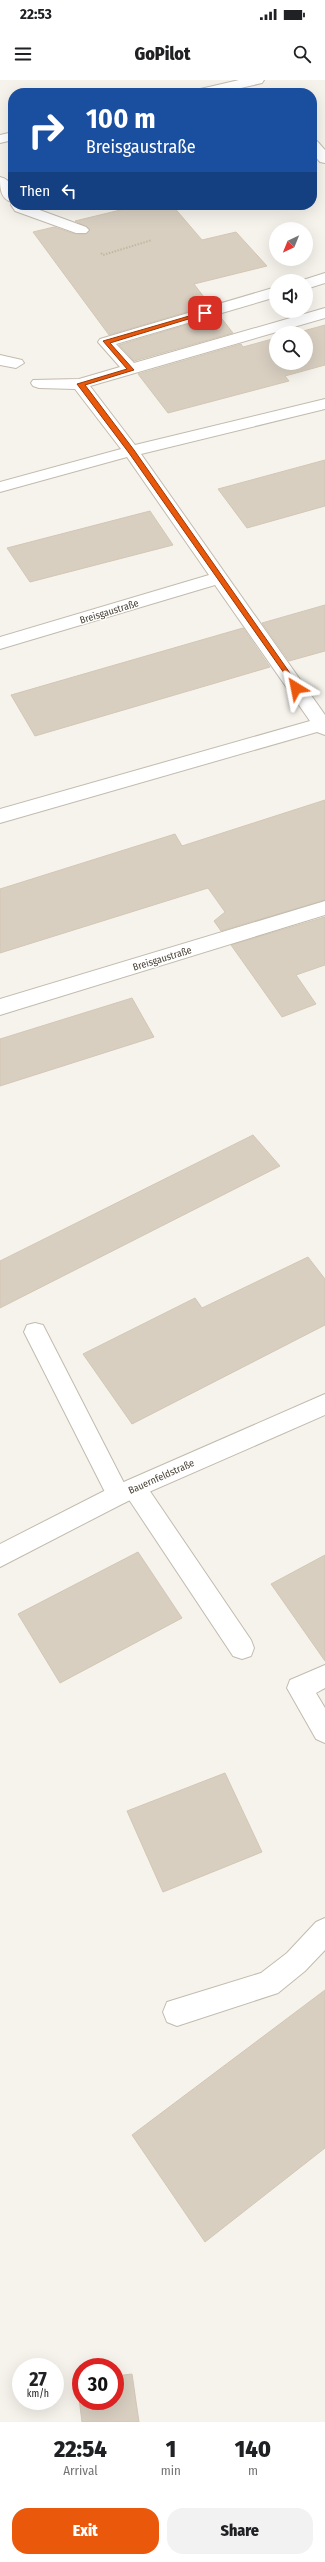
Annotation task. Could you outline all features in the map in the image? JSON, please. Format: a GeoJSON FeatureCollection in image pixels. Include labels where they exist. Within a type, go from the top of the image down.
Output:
{"type":"FeatureCollection","features":[{"type":"Feature","properties":{"kind":"street"},"geometry":{"type":"LineString","coordinates":[[222,88],[256,80],[262,88]]}},
{"type":"Feature","properties":{"kind":"street"},"geometry":{"type":"LineString","coordinates":[[317,150],[325,159]]}},
{"type":"Feature","properties":{"kind":"street"},"geometry":{"type":"LineString","coordinates":[[0,181],[8,191]]}},
{"type":"Feature","properties":{"kind":"street"},"geometry":{"type":"LineString","coordinates":[[26,210],[81,230]]}},
{"type":"Feature","properties":{"kind":"street"},"geometry":{"type":"LineString","coordinates":[[313,282],[325,278]]}},
{"type":"Feature","properties":{"kind":"street"},"geometry":{"type":"LineString","coordinates":[[131,370],[106,342],[269,294]]}},
{"type":"Feature","properties":{"kind":"street"},"geometry":{"type":"LineString","coordinates":[[39,383],[80,384],[325,313]]}},
{"type":"Feature","properties":{"kind":"street"},"geometry":{"type":"LineString","coordinates":[[0,360],[16,363]]}},
{"type":"Feature","properties":{"kind":"street"},"geometry":{"type":"LineString","coordinates":[[0,816],[324,727],[131,452],[80,384]]}},
{"type":"Feature","properties":{"kind":"street"},"geometry":{"type":"LineString","coordinates":[[0,487],[131,452],[325,404]]}},
{"type":"Feature","properties":{"kind":"street","name":"Breisgaustraße"},"geometry":{"type":"LineString","coordinates":[[0,643],[218,578]]}},
{"type":"Feature","properties":{"kind":"street","name":"Breisgaustraße"},"geometry":{"type":"LineString","coordinates":[[0,1007],[325,908]]}},
{"type":"Feature","properties":{"kind":"street"},"geometry":{"type":"LineString","coordinates":[[35,1332],[127,1491],[242,1648]]}},
{"type":"Feature","properties":{"kind":"street","name":"Bauernfeldstraße"},"geometry":{"type":"LineString","coordinates":[[0,1556],[127,1491],[325,1404]]}},
{"type":"Feature","properties":{"kind":"street"},"geometry":{"type":"LineString","coordinates":[[325,1676],[299,1688],[325,1731]]}},
{"type":"Feature","properties":{"kind":"street"},"geometry":{"type":"LineString","coordinates":[[177,2012],[268,1984],[296,1962],[325,1930]]}},
{"type":"Feature","properties":{"kind":"path"},"geometry":{"type":"LineString","coordinates":[[81,230],[103,255],[152,240]]}},
{"type":"Feature","properties":{"kind":"building"},"geometry":{"type":"Polygon","coordinates":[[[120,210],[176,210],[202,240],[236,232],[267,266],[194,284],[210,305],[109,335],[33,232],[54,227],[75,234],[86,234],[90,229],[75,221],[120,210]]]}},
{"type":"Feature","properties":{"kind":"building"},"geometry":{"type":"Polygon","coordinates":[[[219,315],[233,333],[134,361],[119,345],[219,315]]]}},
{"type":"Feature","properties":{"kind":"building"},"geometry":{"type":"Polygon","coordinates":[[[325,325],[325,365],[313,368],[313,328],[325,325]]]}},
{"type":"Feature","properties":{"kind":"building"},"geometry":{"type":"Polygon","coordinates":[[[269,340],[269,370],[307,370],[285,376],[289,381],[168,413],[138,374],[241,344],[243,347],[269,340]]]}},
{"type":"Feature","properties":{"kind":"building"},"geometry":{"type":"Polygon","coordinates":[[[325,460],[325,506],[247,528],[218,489],[325,460]]]}},
{"type":"Feature","properties":{"kind":"building"},"geometry":{"type":"Polygon","coordinates":[[[150,511],[173,545],[30,582],[7,548],[150,511]]]}},
{"type":"Feature","properties":{"kind":"building"},"geometry":{"type":"Polygon","coordinates":[[[325,605],[325,651],[289,661],[262,623],[325,605]]]}},
{"type":"Feature","properties":{"kind":"building"},"geometry":{"type":"Polygon","coordinates":[[[243,628],[270,667],[35,736],[11,695],[243,628]]]}},
{"type":"Feature","properties":{"kind":"building"},"geometry":{"type":"Polygon","coordinates":[[[325,800],[325,900],[221,931],[214,921],[225,912],[208,888],[0,953],[0,889],[175,834],[182,846],[325,800]]]}},
{"type":"Feature","properties":{"kind":"building"},"geometry":{"type":"Polygon","coordinates":[[[325,917],[325,965],[296,975],[316,1004],[282,1017],[231,945],[325,917]]]}},
{"type":"Feature","properties":{"kind":"building"},"geometry":{"type":"Polygon","coordinates":[[[132,998],[154,1037],[0,1086],[0,1039],[132,998]]]}},
{"type":"Feature","properties":{"kind":"building"},"geometry":{"type":"Polygon","coordinates":[[[253,1135],[280,1166],[0,1308],[0,1261],[253,1135]]]}},
{"type":"Feature","properties":{"kind":"building"},"geometry":{"type":"Polygon","coordinates":[[[308,1257],[325,1279],[325,1325],[132,1424],[83,1354],[195,1298],[202,1308],[308,1257]]]}},
{"type":"Feature","properties":{"kind":"building"},"geometry":{"type":"Polygon","coordinates":[[[138,1552],[182,1618],[60,1683],[18,1614],[138,1552]]]}},
{"type":"Feature","properties":{"kind":"building"},"geometry":{"type":"Polygon","coordinates":[[[325,1555],[325,1661],[271,1584],[325,1555]]]}},
{"type":"Feature","properties":{"kind":"building"},"geometry":{"type":"Polygon","coordinates":[[[225,1773],[262,1852],[163,1892],[127,1811],[225,1773]]]}},
{"type":"Feature","properties":{"kind":"building"},"geometry":{"type":"Polygon","coordinates":[[[325,1990],[325,2148],[205,2242],[132,2135],[325,1990]]]}},
{"type":"Feature","properties":{"kind":"building"},"geometry":{"type":"Polygon","coordinates":[[[132,2374],[139,2422],[82,2422],[80,2410],[124,2410],[124,2375],[132,2374]]]}},
{"type":"Feature","properties":{"kind":"route"},"geometry":{"type":"LineString","coordinates":[[205,313],[106,342],[131,370],[80,384],[131,452],[296,688]]}}]}
